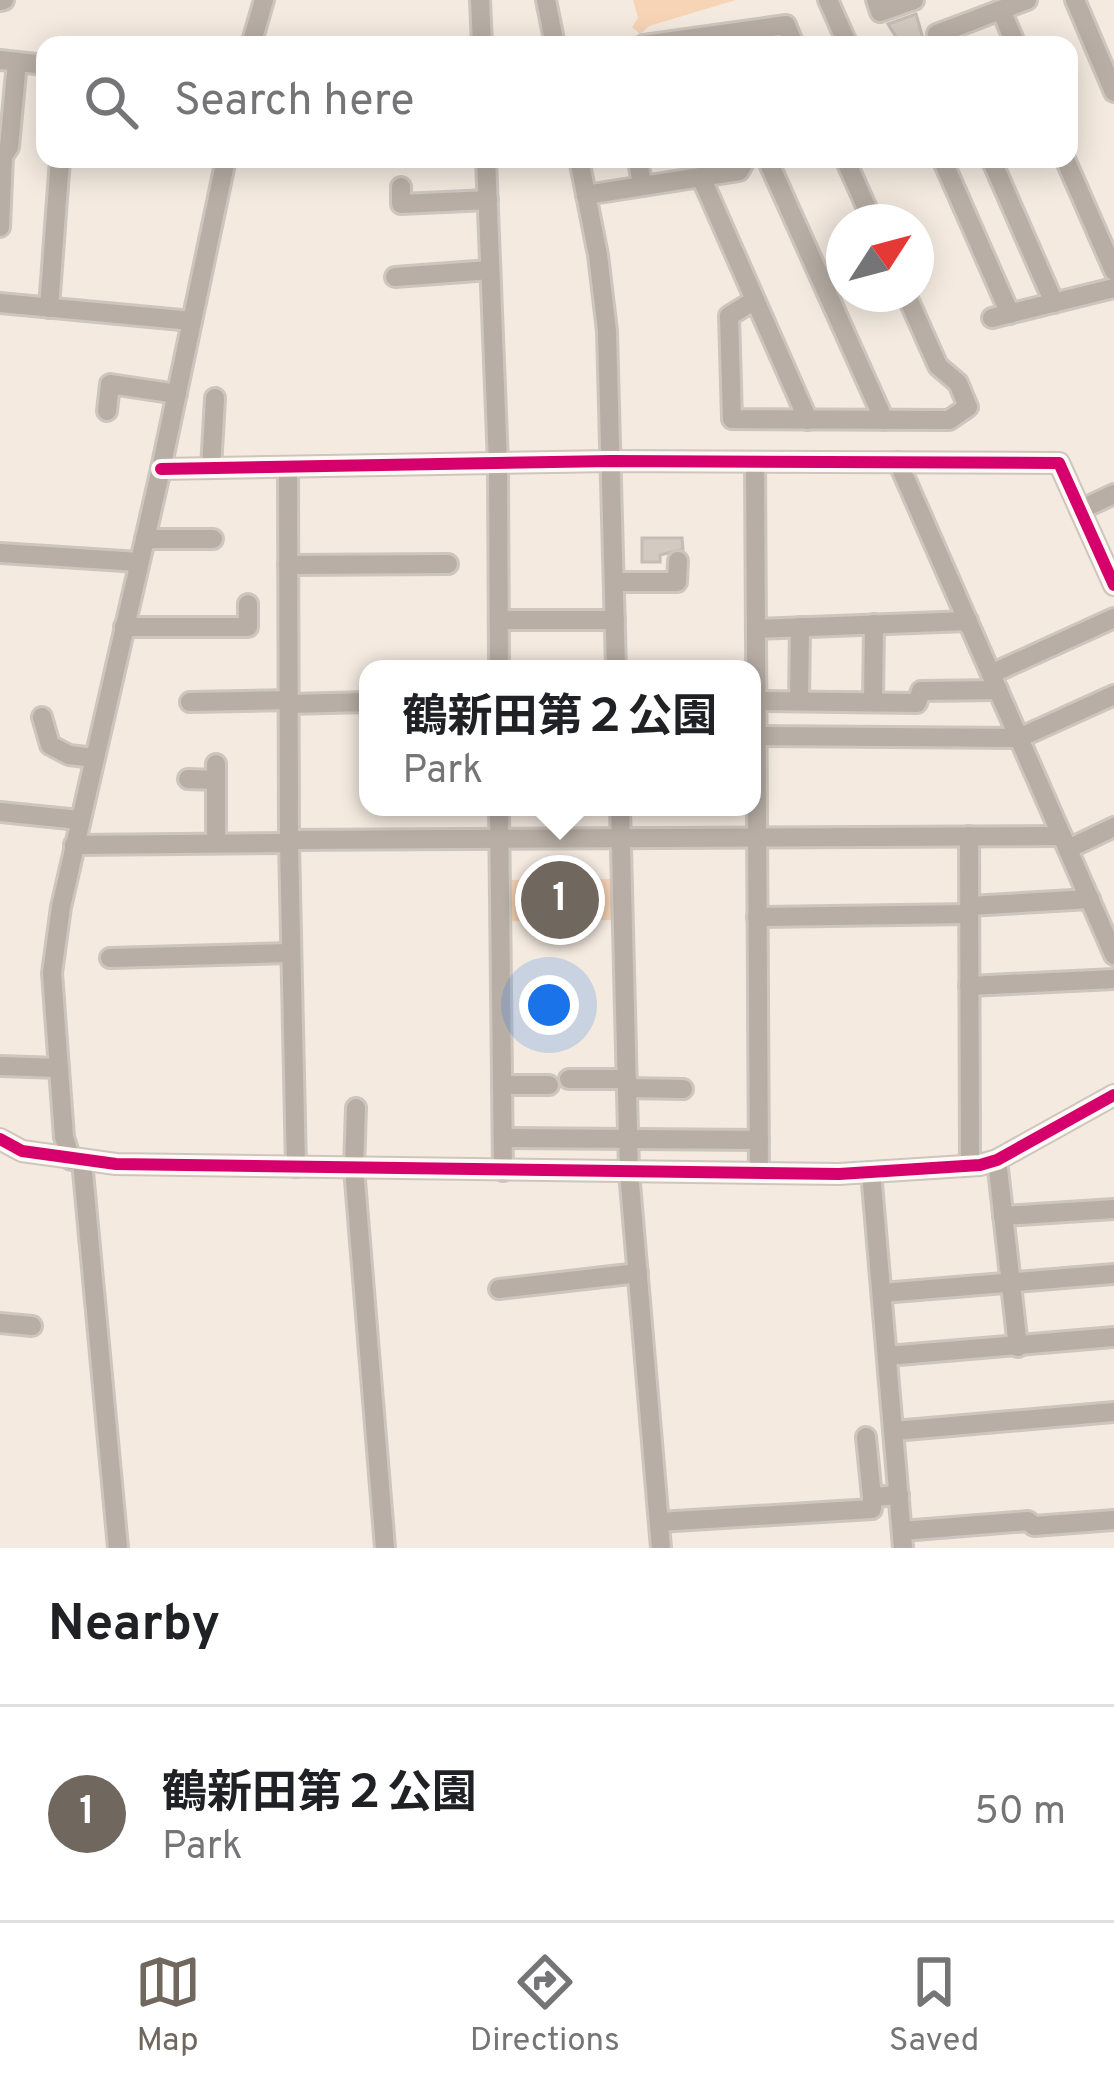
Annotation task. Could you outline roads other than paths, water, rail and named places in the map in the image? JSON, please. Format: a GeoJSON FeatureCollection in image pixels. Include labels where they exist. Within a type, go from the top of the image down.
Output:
{"type":"FeatureCollection","features":[{"type":"Feature","properties":{"kind":"street"},"geometry":{"type":"LineString","coordinates":[[254,36],[264,0]]}},
{"type":"Feature","properties":{"kind":"street"},"geometry":{"type":"LineString","coordinates":[[480,0],[482,36]]}},
{"type":"Feature","properties":{"kind":"street"},"geometry":{"type":"LineString","coordinates":[[546,0],[553,36]]}},
{"type":"Feature","properties":{"kind":"street"},"geometry":{"type":"LineString","coordinates":[[828,0],[844,36]]}},
{"type":"Feature","properties":{"kind":"street"},"geometry":{"type":"LineString","coordinates":[[876,0],[880,12],[914,0]]}},
{"type":"Feature","properties":{"kind":"street"},"geometry":{"type":"LineString","coordinates":[[939,36],[1027,0]]}},
{"type":"Feature","properties":{"kind":"street"},"geometry":{"type":"LineString","coordinates":[[1075,0],[1114,92]]}},
{"type":"Feature","properties":{"kind":"street"},"geometry":{"type":"LineString","coordinates":[[1001,10],[1012,36]]}},
{"type":"Feature","properties":{"kind":"street"},"geometry":{"type":"LineString","coordinates":[[711,36],[786,26],[790,36]]}},
{"type":"Feature","properties":{"kind":"street"},"geometry":{"type":"LineString","coordinates":[[0,226],[3,156],[9,146],[9,61]]}},
{"type":"Feature","properties":{"kind":"street"},"geometry":{"type":"LineString","coordinates":[[49,308],[59,168]]}},
{"type":"Feature","properties":{"kind":"street"},"geometry":{"type":"LineString","coordinates":[[118,1548],[76,1161],[64,1137],[52,973],[74,844],[161,469],[224,168]]}},
{"type":"Feature","properties":{"kind":"street"},"geometry":{"type":"LineString","coordinates":[[486,168],[498,463],[499,660]]}},
{"type":"Feature","properties":{"kind":"street"},"geometry":{"type":"LineString","coordinates":[[580,168],[607,331],[616,660]]}},
{"type":"Feature","properties":{"kind":"street"},"geometry":{"type":"LineString","coordinates":[[639,168],[642,186]]}},
{"type":"Feature","properties":{"kind":"street"},"geometry":{"type":"LineString","coordinates":[[586,195],[741,168]]}},
{"type":"Feature","properties":{"kind":"street"},"geometry":{"type":"LineString","coordinates":[[771,168],[884,420]]}},
{"type":"Feature","properties":{"kind":"street"},"geometry":{"type":"LineString","coordinates":[[849,168],[865,204]]}},
{"type":"Feature","properties":{"kind":"street"},"geometry":{"type":"LineString","coordinates":[[945,168],[1001,316],[1114,288]]}},
{"type":"Feature","properties":{"kind":"street"},"geometry":{"type":"LineString","coordinates":[[995,168],[1054,303]]}},
{"type":"Feature","properties":{"kind":"street"},"geometry":{"type":"LineString","coordinates":[[1069,168],[1114,272]]}},
{"type":"Feature","properties":{"kind":"street"},"geometry":{"type":"LineString","coordinates":[[701,177],[808,420]]}},
{"type":"Feature","properties":{"kind":"street"},"geometry":{"type":"LineString","coordinates":[[401,203],[488,200]]}},
{"type":"Feature","properties":{"kind":"street"},"geometry":{"type":"LineString","coordinates":[[395,277],[490,270]]}},
{"type":"Feature","properties":{"kind":"street"},"geometry":{"type":"LineString","coordinates":[[755,300],[729,316],[732,419],[949,420],[968,407],[958,383],[938,366],[914,312]]}},
{"type":"Feature","properties":{"kind":"street"},"geometry":{"type":"LineString","coordinates":[[0,303],[192,321]]}},
{"type":"Feature","properties":{"kind":"street"},"geometry":{"type":"LineString","coordinates":[[107,411],[110,384],[177,394]]}},
{"type":"Feature","properties":{"kind":"street"},"geometry":{"type":"LineString","coordinates":[[211,468],[215,398]]}},
{"type":"Feature","properties":{"kind":"street"},"geometry":{"type":"LineString","coordinates":[[161,469],[610,461],[1059,463],[1112,575]]}},
{"type":"Feature","properties":{"kind":"street"},"geometry":{"type":"LineString","coordinates":[[755,461],[756,660]]}},
{"type":"Feature","properties":{"kind":"street"},"geometry":{"type":"LineString","coordinates":[[898,462],[1114,955]]}},
{"type":"Feature","properties":{"kind":"street"},"geometry":{"type":"LineString","coordinates":[[288,467],[296,1167]]}},
{"type":"Feature","properties":{"kind":"street"},"geometry":{"type":"LineString","coordinates":[[1080,510],[1114,494]]}},
{"type":"Feature","properties":{"kind":"street"},"geometry":{"type":"LineString","coordinates":[[145,539],[213,539]]}},
{"type":"Feature","properties":{"kind":"street"},"geometry":{"type":"LineString","coordinates":[[0,553],[139,562]]}},
{"type":"Feature","properties":{"kind":"street"},"geometry":{"type":"LineString","coordinates":[[614,582],[677,582],[678,561]]}},
{"type":"Feature","properties":{"kind":"street"},"geometry":{"type":"LineString","coordinates":[[288,565],[448,564]]}},
{"type":"Feature","properties":{"kind":"street"},"geometry":{"type":"LineString","coordinates":[[124,627],[248,627],[248,604]]}},
{"type":"Feature","properties":{"kind":"street"},"geometry":{"type":"LineString","coordinates":[[761,701],[917,703],[921,691],[994,682],[1114,618]]}},
{"type":"Feature","properties":{"kind":"street"},"geometry":{"type":"LineString","coordinates":[[499,620],[615,620]]}},
{"type":"Feature","properties":{"kind":"street"},"geometry":{"type":"LineString","coordinates":[[756,629],[968,621]]}},
{"type":"Feature","properties":{"kind":"street"},"geometry":{"type":"LineString","coordinates":[[873,702],[874,624]]}},
{"type":"Feature","properties":{"kind":"street"},"geometry":{"type":"LineString","coordinates":[[799,701],[800,627]]}},
{"type":"Feature","properties":{"kind":"street"},"geometry":{"type":"LineString","coordinates":[[761,729],[1019,738],[1114,695]]}},
{"type":"Feature","properties":{"kind":"street"},"geometry":{"type":"LineString","coordinates":[[190,702],[359,702]]}},
{"type":"Feature","properties":{"kind":"street"},"geometry":{"type":"LineString","coordinates":[[42,717],[50,746],[69,755],[94,758]]}},
{"type":"Feature","properties":{"kind":"street"},"geometry":{"type":"LineString","coordinates":[[188,779],[216,772],[216,843]]}},
{"type":"Feature","properties":{"kind":"street"},"geometry":{"type":"LineString","coordinates":[[0,812],[80,820]]}},
{"type":"Feature","properties":{"kind":"street"},"geometry":{"type":"LineString","coordinates":[[500,816],[503,1171]]}},
{"type":"Feature","properties":{"kind":"street"},"geometry":{"type":"LineString","coordinates":[[620,816],[629,1172],[661,1548]]}},
{"type":"Feature","properties":{"kind":"street"},"geometry":{"type":"LineString","coordinates":[[757,816],[759,1173]]}},
{"type":"Feature","properties":{"kind":"street"},"geometry":{"type":"LineString","coordinates":[[74,844],[620,836],[969,836],[1065,843],[1114,827]]}},
{"type":"Feature","properties":{"kind":"street"},"geometry":{"type":"LineString","coordinates":[[969,836],[970,1165]]}},
{"type":"Feature","properties":{"kind":"street"},"geometry":{"type":"LineString","coordinates":[[757,917],[969,910],[1090,899]]}},
{"type":"Feature","properties":{"kind":"street"},"geometry":{"type":"LineString","coordinates":[[110,958],[291,953]]}},
{"type":"Feature","properties":{"kind":"street"},"geometry":{"type":"LineString","coordinates":[[970,986],[1114,979]]}},
{"type":"Feature","properties":{"kind":"street"},"geometry":{"type":"LineString","coordinates":[[0,1066],[58,1068]]}},
{"type":"Feature","properties":{"kind":"street"},"geometry":{"type":"LineString","coordinates":[[502,1085],[627,1083],[683,1089]]}},
{"type":"Feature","properties":{"kind":"street"},"geometry":{"type":"LineString","coordinates":[[0,1139],[22,1151],[76,1161],[503,1171],[871,1172],[997,1160],[1114,1095]]}},
{"type":"Feature","properties":{"kind":"street"},"geometry":{"type":"LineString","coordinates":[[356,1108],[354,1168],[385,1548]]}},
{"type":"Feature","properties":{"kind":"street"},"geometry":{"type":"LineString","coordinates":[[502,1138],[759,1139]]}},
{"type":"Feature","properties":{"kind":"street"},"geometry":{"type":"LineString","coordinates":[[997,1160],[1018,1347]]}},
{"type":"Feature","properties":{"kind":"street"},"geometry":{"type":"LineString","coordinates":[[871,1172],[903,1540],[1028,1521],[1034,1526],[1114,1520]]}},
{"type":"Feature","properties":{"kind":"street"},"geometry":{"type":"LineString","coordinates":[[1003,1216],[1114,1209]]}},
{"type":"Feature","properties":{"kind":"street"},"geometry":{"type":"LineString","coordinates":[[499,1289],[638,1274]]}},
{"type":"Feature","properties":{"kind":"street"},"geometry":{"type":"LineString","coordinates":[[882,1293],[1114,1274]]}},
{"type":"Feature","properties":{"kind":"street"},"geometry":{"type":"LineString","coordinates":[[0,1323],[32,1326]]}},
{"type":"Feature","properties":{"kind":"street"},"geometry":{"type":"LineString","coordinates":[[887,1356],[1114,1337]]}},
{"type":"Feature","properties":{"kind":"street"},"geometry":{"type":"LineString","coordinates":[[894,1431],[1114,1412]]}},
{"type":"Feature","properties":{"kind":"street"},"geometry":{"type":"LineString","coordinates":[[658,1522],[872,1509],[866,1436]]}},
{"type":"Feature","properties":{"kind":"street"},"geometry":{"type":"LineString","coordinates":[[872,1497],[899,1495]]}},
{"type":"Feature","properties":{"kind":"place","name":"鶴新田第２公園"},"geometry":{"type":"Point","coordinates":[560,900]}}]}
